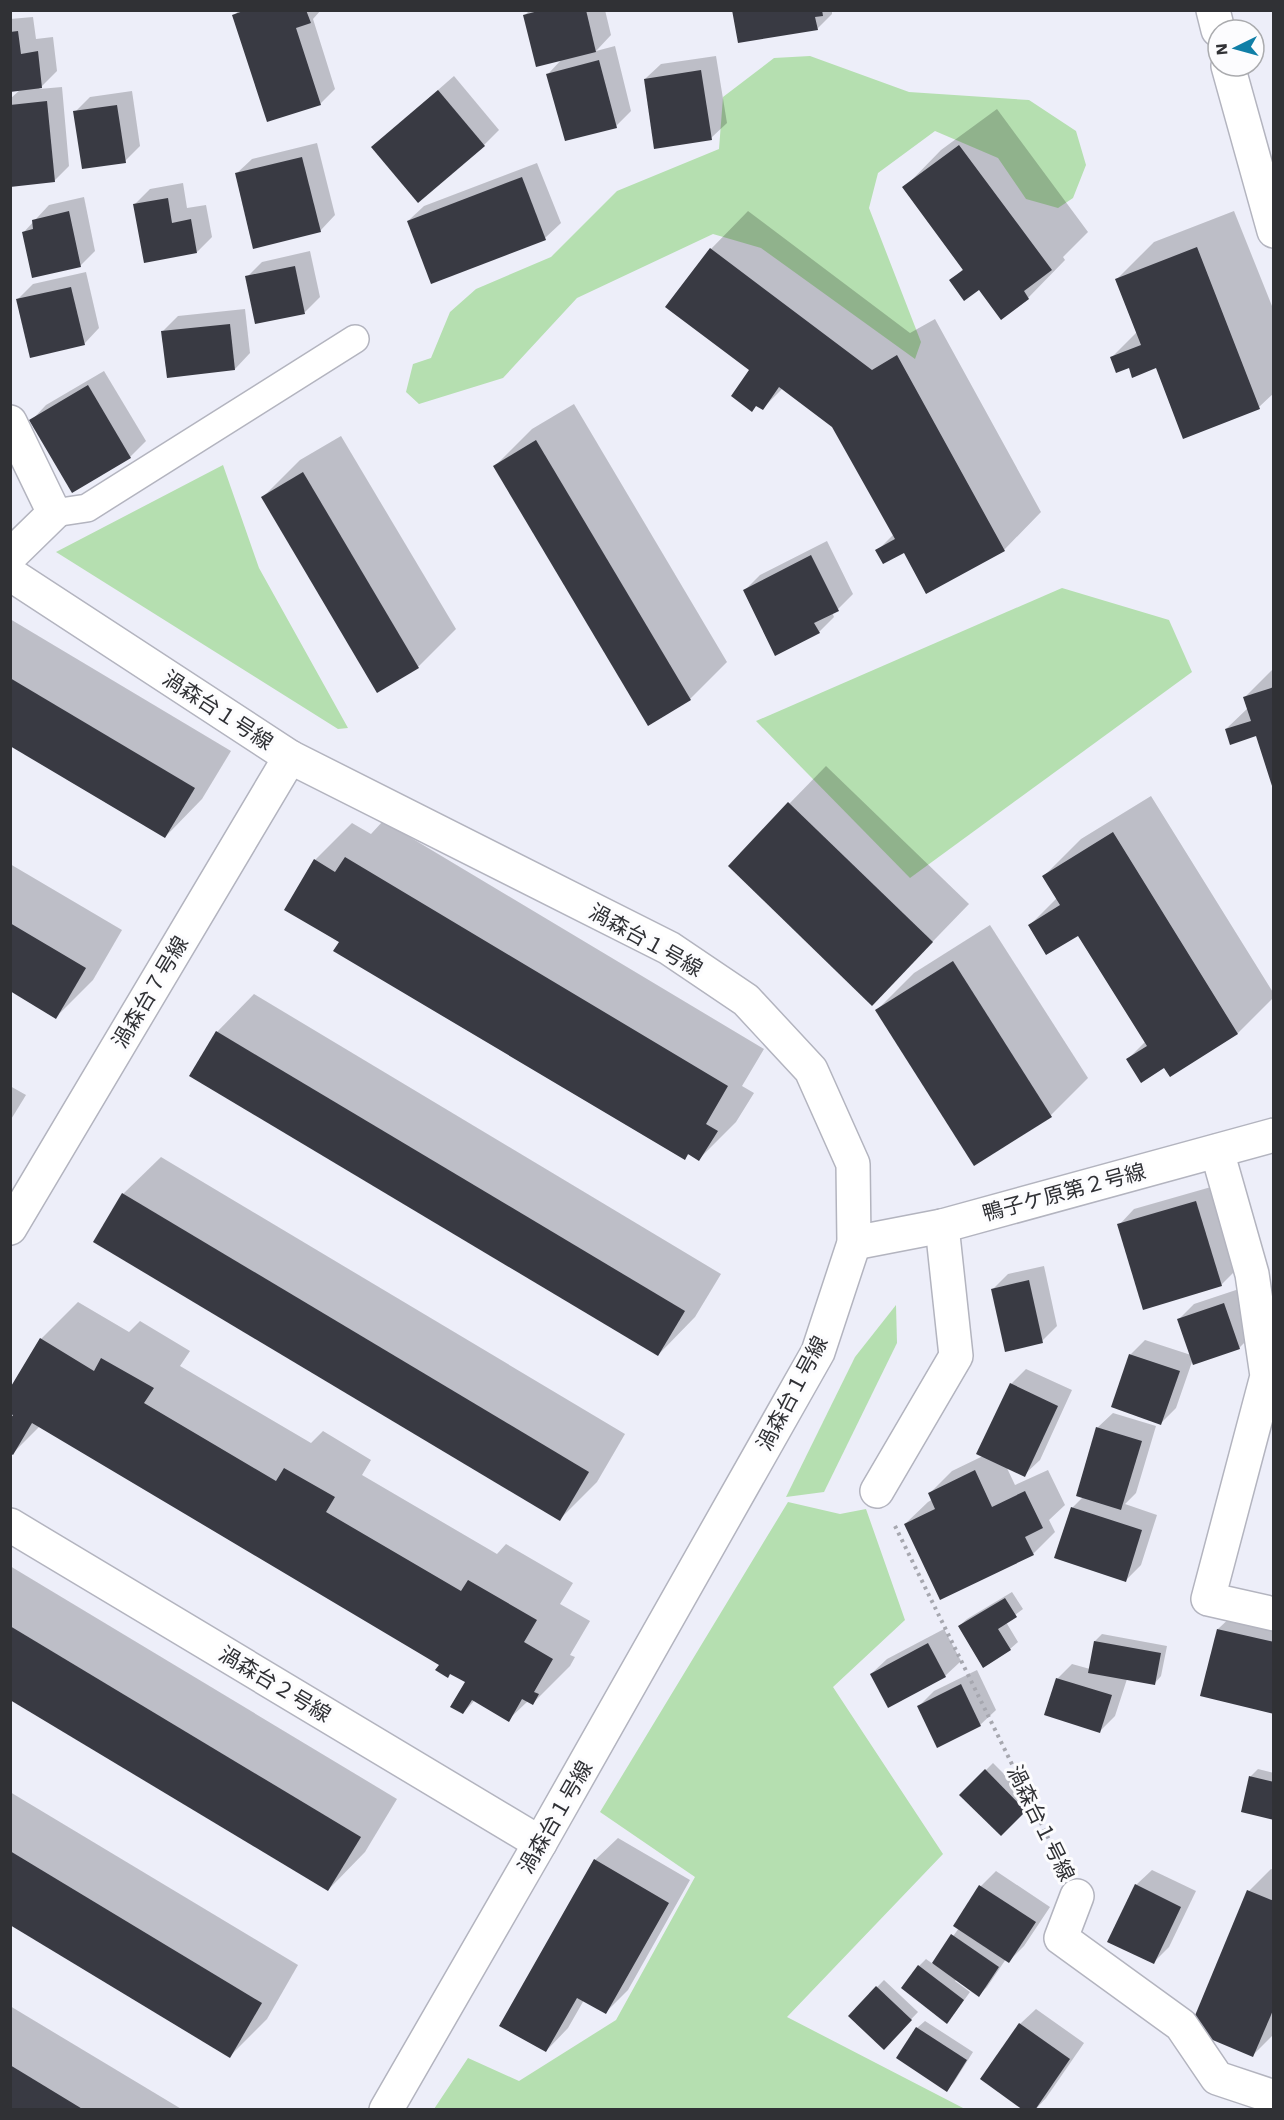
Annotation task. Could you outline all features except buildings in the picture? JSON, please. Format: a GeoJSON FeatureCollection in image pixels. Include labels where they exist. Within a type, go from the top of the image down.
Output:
{"type":"FeatureCollection","features":[{"type":"Feature","properties":{"kind":"street"},"geometry":{"type":"LineString","coordinates":[[1231,78],[1274,231]]}},
{"type":"Feature","properties":{"kind":"street"},"geometry":{"type":"LineString","coordinates":[[10,422],[54,513],[10,556]]}},
{"type":"Feature","properties":{"kind":"street","name":"渦森台１号線"},"geometry":{"type":"LineString","coordinates":[[10,574],[290,757],[669,948],[746,1000],[812,1070],[853,1164],[854,1244],[818,1352],[540,1843],[386,2109]]}},
{"type":"Feature","properties":{"kind":"street","name":"渦森台７号線"},"geometry":{"type":"LineString","coordinates":[[10,1228],[290,757]]}},
{"type":"Feature","properties":{"kind":"street","name":"鴨子ケ原第２号線"},"geometry":{"type":"LineString","coordinates":[[854,1244],[942,1226],[1274,1135]]}},
{"type":"Feature","properties":{"kind":"street"},"geometry":{"type":"LineString","coordinates":[[1217,1151],[1252,1274],[1267,1376],[1209,1599],[1274,1614]]}},
{"type":"Feature","properties":{"kind":"street"},"geometry":{"type":"LineString","coordinates":[[878,1491],[956,1356],[942,1226]]}},
{"type":"Feature","properties":{"kind":"street","name":"渦森台２号線"},"geometry":{"type":"LineString","coordinates":[[10,1525],[540,1843]]}},
{"type":"Feature","properties":{"kind":"street"},"geometry":{"type":"LineString","coordinates":[[1077,1896],[1061,1938],[1181,2025],[1217,2078],[1274,2097]]}},
{"type":"Feature","properties":{"kind":"lane"},"geometry":{"type":"LineString","coordinates":[[54,513],[87,508],[356,339]]}},
{"type":"Feature","properties":{"kind":"path","name":"渦森台１号線"},"geometry":{"type":"LineString","coordinates":[[878,1491],[1077,1896]]}},
{"type":"Feature","properties":{"kind":"green space"},"geometry":{"type":"Polygon","coordinates":[[[810,56],[909,92],[1029,100],[1076,131],[1086,165],[1073,198],[1058,208],[1026,199],[998,158],[935,131],[878,173],[869,208],[921,342],[915,359],[761,248],[713,234],[577,298],[503,378],[419,404],[406,392],[413,364],[431,358],[450,312],[476,289],[551,257],[617,191],[719,149],[723,97],[774,58],[810,56]]]}},
{"type":"Feature","properties":{"kind":"green space"},"geometry":{"type":"Polygon","coordinates":[[[223,465],[259,568],[348,728],[338,729],[56,552],[223,465]]]}},
{"type":"Feature","properties":{"kind":"green space"},"geometry":{"type":"Polygon","coordinates":[[[1062,588],[1169,620],[1192,672],[910,878],[756,721],[1062,588]]]}},
{"type":"Feature","properties":{"kind":"green space"},"geometry":{"type":"Polygon","coordinates":[[[896,1305],[897,1343],[824,1492],[786,1497],[855,1357],[896,1305]]]}},
{"type":"Feature","properties":{"kind":"green space"},"geometry":{"type":"Polygon","coordinates":[[[788,1502],[840,1514],[866,1509],[905,1620],[833,1687],[943,1854],[787,2017],[965,2109],[434,2109],[468,2058],[519,2081],[616,2020],[695,1877],[600,1812],[788,1502]]]}}]}
